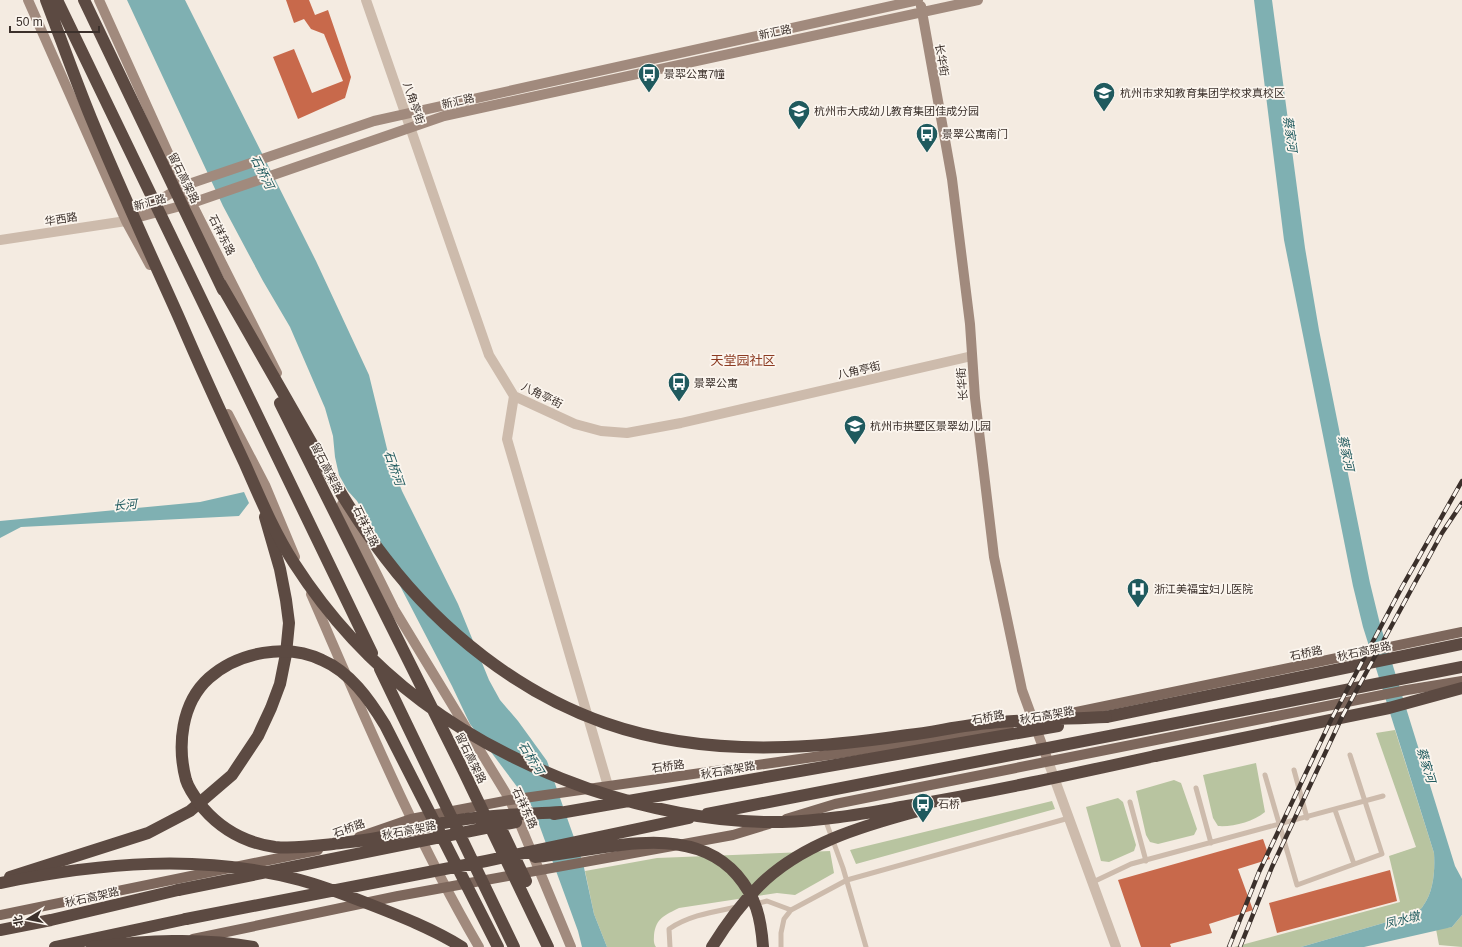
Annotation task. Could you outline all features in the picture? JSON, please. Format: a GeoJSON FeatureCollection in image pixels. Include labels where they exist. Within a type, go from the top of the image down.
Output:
{"type":"FeatureCollection","features":[{"type":"Feature","properties":{"kind":"highway"},"geometry":{"type":"LineString","coordinates":[[46,0],[91,117],[257,491],[279,537],[295,564],[345,630],[370,657],[402,686],[446,719],[480,741],[534,768],[594,790],[653,808],[688,815],[748,821],[782,822],[827,819],[979,794],[1389,708],[1462,688]]}},
{"type":"Feature","properties":{"kind":"highway"},"geometry":{"type":"LineString","coordinates":[[57,0],[514,947]]}},
{"type":"Feature","properties":{"kind":"highway","name":"留石高架路"},"geometry":{"type":"LineString","coordinates":[[84,0],[220,283],[464,772],[548,947]]}},
{"type":"Feature","properties":{"kind":"highway"},"geometry":{"type":"LineString","coordinates":[[220,283],[325,467],[386,559],[430,608],[464,639],[520,681],[548,698],[594,719],[642,733],[705,744],[743,747],[786,747],[835,744],[990,723],[1106,717]]}},
{"type":"Feature","properties":{"kind":"highway"},"geometry":{"type":"LineString","coordinates":[[0,880],[148,833],[190,811],[232,775],[245,757],[258,736],[280,684],[288,623],[280,568],[257,491]]}},
{"type":"Feature","properties":{"kind":"highway","name":"秋石高架路"},"geometry":{"type":"LineString","coordinates":[[0,930],[51,920],[178,890],[561,812],[1106,717],[1462,644]]}},
{"type":"Feature","properties":{"kind":"highway"},"geometry":{"type":"LineString","coordinates":[[498,947],[441,836],[438,829],[434,822],[417,787],[385,724],[362,691],[342,672],[323,660],[306,654],[281,651],[252,655],[236,661],[208,678],[197,692],[189,708],[182,739],[182,760],[186,782],[197,800],[219,825],[244,839],[260,844],[301,848],[375,838],[421,828],[428,827],[436,825],[443,824],[466,819],[561,812]]}},
{"type":"Feature","properties":{"kind":"highway"},"geometry":{"type":"LineString","coordinates":[[55,947],[710,813],[1462,667]]}},
{"type":"Feature","properties":{"kind":"highway"},"geometry":{"type":"LineString","coordinates":[[464,772],[493,812],[557,947]]}},
{"type":"Feature","properties":{"kind":"highway"},"geometry":{"type":"LineString","coordinates":[[712,947],[738,909],[758,886],[782,867],[802,854],[831,839],[858,828],[979,794]]}},
{"type":"Feature","properties":{"kind":"highway"},"geometry":{"type":"LineString","coordinates":[[486,860],[556,855],[618,846],[652,843],[691,846],[722,860],[742,881],[753,897],[762,930],[763,947]]}},
{"type":"Feature","properties":{"kind":"highway"},"geometry":{"type":"LineString","coordinates":[[0,883],[104,866],[141,863],[176,862],[257,871],[300,880],[351,897],[417,924],[462,947]]}},
{"type":"Feature","properties":{"kind":"highway"},"geometry":{"type":"LineString","coordinates":[[92,947],[159,942],[209,942],[253,947]]}},
{"type":"Feature","properties":{"kind":"main road","name":"石桥路"},"geometry":{"type":"LineString","coordinates":[[0,915],[328,848],[411,819],[513,800],[985,731],[1462,632]]}},
{"type":"Feature","properties":{"kind":"main road"},"geometry":{"type":"LineString","coordinates":[[156,947],[253,925],[733,835],[821,808],[1048,761],[1407,690],[1462,681]]}},
{"type":"Feature","properties":{"kind":"street"},"geometry":{"type":"LineString","coordinates":[[28,0],[126,221],[265,485],[411,819],[446,888],[479,947]]}},
{"type":"Feature","properties":{"kind":"street","name":"石祥东路"},"geometry":{"type":"LineString","coordinates":[[99,0],[183,186],[249,314],[320,462],[394,609],[513,800],[571,947]]}},
{"type":"Feature","properties":{"kind":"street","name":"八角亭街"},"geometry":{"type":"LineString","coordinates":[[366,0],[489,355],[514,396],[575,424],[601,431],[627,433],[681,423],[972,356]]}},
{"type":"Feature","properties":{"kind":"street","name":"新汇路"},"geometry":{"type":"LineString","coordinates":[[126,221],[183,186],[374,121],[404,113],[919,0]]}},
{"type":"Feature","properties":{"kind":"street","name":"长华街"},"geometry":{"type":"LineString","coordinates":[[919,0],[952,180],[970,324],[975,398],[994,557],[1022,690],[1048,761]]}},
{"type":"Feature","properties":{"kind":"street","name":"新汇路"},"geometry":{"type":"LineString","coordinates":[[126,221],[192,203],[444,116],[978,0]]}},
{"type":"Feature","properties":{"kind":"street","name":"华西路"},"geometry":{"type":"LineString","coordinates":[[0,240],[126,221]]}},
{"type":"Feature","properties":{"kind":"street"},"geometry":{"type":"LineString","coordinates":[[514,396],[507,439],[608,786]]}},
{"type":"Feature","properties":{"kind":"street"},"geometry":{"type":"LineString","coordinates":[[1048,761],[1116,947]]}},
{"type":"Feature","properties":{"kind":"lane"},"geometry":{"type":"LineString","coordinates":[[1265,775],[1278,826],[1297,885],[1382,854],[1350,755]]}},
{"type":"Feature","properties":{"kind":"lane"},"geometry":{"type":"LineString","coordinates":[[1294,770],[1307,818]]}},
{"type":"Feature","properties":{"kind":"lane"},"geometry":{"type":"LineString","coordinates":[[1196,788],[1211,843]]}},
{"type":"Feature","properties":{"kind":"lane"},"geometry":{"type":"LineString","coordinates":[[1093,882],[1131,864],[1278,826],[1383,796]]}},
{"type":"Feature","properties":{"kind":"lane"},"geometry":{"type":"LineString","coordinates":[[1130,802],[1146,861]]}},
{"type":"Feature","properties":{"kind":"lane"},"geometry":{"type":"LineString","coordinates":[[821,808],[847,880],[866,947]]}},
{"type":"Feature","properties":{"kind":"lane"},"geometry":{"type":"LineString","coordinates":[[1335,810],[1354,864]]}},
{"type":"Feature","properties":{"kind":"lane"},"geometry":{"type":"LineString","coordinates":[[781,947],[784,919],[791,910],[847,880],[1069,818]]}},
{"type":"Feature","properties":{"kind":"lane"},"geometry":{"type":"LineString","coordinates":[[670,947],[669,929],[681,921],[698,915],[767,901],[791,910]]}},
{"type":"Feature","properties":{"kind":"green space"},"geometry":{"type":"Polygon","coordinates":[[[1395,730],[1434,853],[1432,887],[1427,900],[1422,907],[1411,915],[1301,947],[1234,947],[1400,902],[1389,856],[1416,847],[1376,733],[1395,730]]]}},
{"type":"Feature","properties":{"kind":"green space"},"geometry":{"type":"Polygon","coordinates":[[[1256,763],[1265,812],[1255,819],[1243,823],[1230,826],[1218,826],[1213,818],[1203,775],[1256,763]]]}},
{"type":"Feature","properties":{"kind":"green space"},"geometry":{"type":"Polygon","coordinates":[[[1174,780],[1181,783],[1197,829],[1194,835],[1158,844],[1150,842],[1146,835],[1136,791],[1174,780]]]}},
{"type":"Feature","properties":{"kind":"green space"},"geometry":{"type":"Polygon","coordinates":[[[1118,798],[1123,802],[1136,845],[1134,851],[1109,862],[1101,861],[1086,807],[1118,798]]]}},
{"type":"Feature","properties":{"kind":"green space"},"geometry":{"type":"Polygon","coordinates":[[[1052,801],[1055,809],[856,864],[850,850],[1052,801]]]}},
{"type":"Feature","properties":{"kind":"green space"},"geometry":{"type":"Polygon","coordinates":[[[830,851],[834,873],[795,895],[777,893],[679,908],[669,913],[659,921],[655,929],[654,942],[656,947],[607,947],[594,914],[585,871],[657,858],[830,851]]]}},
{"type":"Feature","properties":{"kind":"green space"},"geometry":{"type":"Polygon","coordinates":[[[1462,915],[1462,947],[1439,945],[1436,929],[1452,927],[1462,915]]]}},
{"type":"Feature","properties":{"kind":"water","name":"石桥河"},"geometry":{"type":"Polygon","coordinates":[[[127,0],[185,0],[316,261],[369,375],[389,457],[402,491],[458,604],[489,680],[500,700],[518,721],[547,761],[583,863],[594,914],[607,947],[582,947],[578,931],[533,808],[470,724],[384,555],[367,517],[357,501],[348,491],[339,475],[335,457],[333,436],[325,408],[290,327],[263,281],[223,206],[127,0]]]}},
{"type":"Feature","properties":{"kind":"water","name":"凤水墩"},"geometry":{"type":"Polygon","coordinates":[[[1254,0],[1272,0],[1305,248],[1319,330],[1370,583],[1380,624],[1455,866],[1462,879],[1462,915],[1452,927],[1364,947],[1301,947],[1411,915],[1418,911],[1427,900],[1432,887],[1434,853],[1363,627],[1353,586],[1284,240],[1254,0]]]}},
{"type":"Feature","properties":{"kind":"water"},"geometry":{"type":"Polygon","coordinates":[[[244,492],[249,503],[239,516],[21,527],[0,538],[0,521],[200,502],[244,492]]]}},
{"type":"Feature","properties":{"kind":"building"},"geometry":{"type":"Polygon","coordinates":[[[286,0],[309,0],[315,15],[328,10],[351,77],[345,98],[298,119],[273,57],[294,49],[312,93],[343,81],[324,34],[311,29],[304,19],[294,23],[286,0]]]}},
{"type":"Feature","properties":{"kind":"building"},"geometry":{"type":"Polygon","coordinates":[[[1263,839],[1270,859],[1238,869],[1253,910],[1209,924],[1212,933],[1170,944],[1171,947],[1141,947],[1118,880],[1263,839]]]}},
{"type":"Feature","properties":{"kind":"building"},"geometry":{"type":"Polygon","coordinates":[[[1390,870],[1397,901],[1277,933],[1269,903],[1390,870]]]}},
{"type":"Feature","properties":{"kind":"railway"},"geometry":{"type":"LineString","coordinates":[[1229,947],[1259,872],[1331,720],[1402,587],[1462,481]]}},
{"type":"Feature","properties":{"kind":"railway"},"geometry":{"type":"LineString","coordinates":[[1240,947],[1272,867],[1342,717],[1442,533],[1462,503]]}},
{"type":"Feature","properties":{"kind":"place","name":"景翆公寓7幢"},"geometry":{"type":"Point","coordinates":[649,94]}},
{"type":"Feature","properties":{"kind":"place","name":"杭州市求知教育集团学校求真校区"},"geometry":{"type":"Point","coordinates":[1104,112]}},
{"type":"Feature","properties":{"kind":"place","name":"杭州市大成幼儿教育集团佳成分园"},"geometry":{"type":"Point","coordinates":[799,130]}},
{"type":"Feature","properties":{"kind":"place","name":"景翠公寓南门"},"geometry":{"type":"Point","coordinates":[927,154]}},
{"type":"Feature","properties":{"kind":"place","name":"景翠公寓"},"geometry":{"type":"Point","coordinates":[679,402]}},
{"type":"Feature","properties":{"kind":"place","name":"杭州市拱墅区景翠幼儿园"},"geometry":{"type":"Point","coordinates":[855,446]}},
{"type":"Feature","properties":{"kind":"place","name":"浙江美福宝妇儿医院"},"geometry":{"type":"Point","coordinates":[1138,608]}},
{"type":"Feature","properties":{"kind":"place","name":"石桥"},"geometry":{"type":"Point","coordinates":[923,824]}},
{"type":"Feature","properties":{"kind":"district","name":"天堂园社区"},"geometry":{"type":"Point","coordinates":[743,360]}},
{"type":"Feature","properties":{"kind":"water label","name":"蔡家河"},"geometry":{"type":"Point","coordinates":[1290,134]}},
{"type":"Feature","properties":{"kind":"water label","name":"蔡家河"},"geometry":{"type":"Point","coordinates":[1346,453]}},
{"type":"Feature","properties":{"kind":"water label","name":"长河"},"geometry":{"type":"Point","coordinates":[125,505]}},
{"type":"Feature","properties":{"kind":"water label","name":"蔡家河"},"geometry":{"type":"Point","coordinates":[1426,765]}}]}
